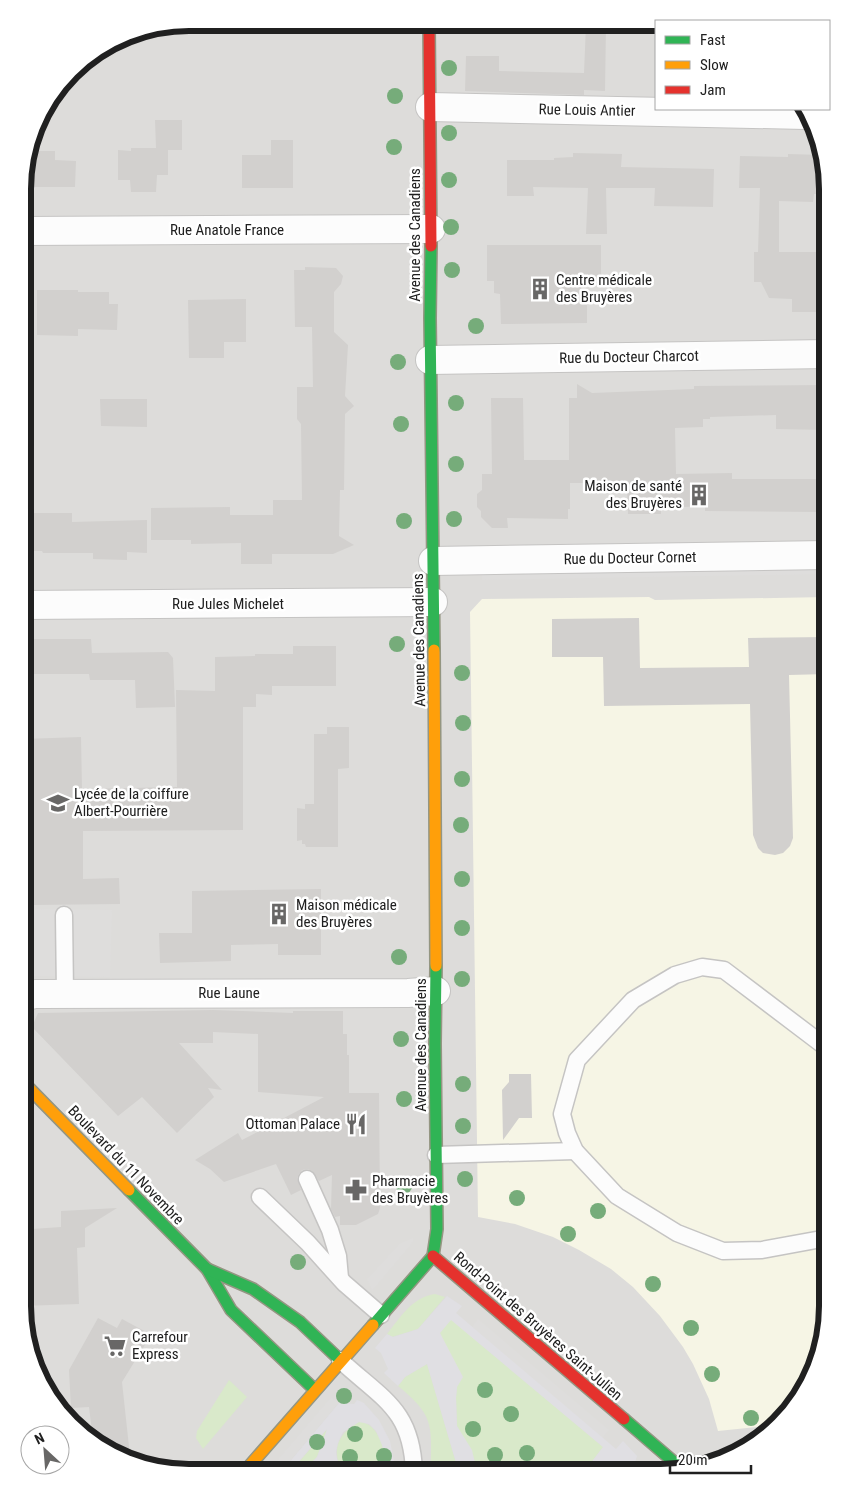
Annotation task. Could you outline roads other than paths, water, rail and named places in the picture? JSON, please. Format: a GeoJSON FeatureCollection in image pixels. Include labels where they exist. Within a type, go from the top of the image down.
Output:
{"type":"FeatureCollection","features":[{"type":"Feature","properties":{"kind":"main road","name":"Avenue des Canadiens"},"geometry":{"type":"LineString","coordinates":[[428,31],[430,360],[436,796],[437,1229],[433,1256]]}},
{"type":"Feature","properties":{"kind":"main road","name":"Boulevard du 11 Novembre"},"geometry":{"type":"LineString","coordinates":[[31,1090],[207,1269],[231,1310],[316,1390]]}},
{"type":"Feature","properties":{"kind":"main road","name":"Rond-Point des Bruyères Saint-Julien"},"geometry":{"type":"LineString","coordinates":[[251,1464],[340,1360],[433,1256],[675,1463]]}},
{"type":"Feature","properties":{"kind":"main road","name":"Boulevard du 11 Novembre"},"geometry":{"type":"LineString","coordinates":[[207,1269],[253,1290],[300,1322],[340,1360]]}},
{"type":"Feature","properties":{"kind":"street","name":"Rue Louis Antier"},"geometry":{"type":"LineString","coordinates":[[430,107],[800,115]]}},
{"type":"Feature","properties":{"kind":"street","name":"Rue Anatole France"},"geometry":{"type":"LineString","coordinates":[[31,232],[430,229]]}},
{"type":"Feature","properties":{"kind":"street","name":"Rue du Docteur Charcot"},"geometry":{"type":"LineString","coordinates":[[430,360],[819,354]]}},
{"type":"Feature","properties":{"kind":"street","name":"Rue du Docteur Cornet"},"geometry":{"type":"LineString","coordinates":[[433,561],[819,555]]}},
{"type":"Feature","properties":{"kind":"street","name":"Rue Jules Michelet"},"geometry":{"type":"LineString","coordinates":[[31,605],[433,602]]}},
{"type":"Feature","properties":{"kind":"street","name":"Rue Laune"},"geometry":{"type":"LineString","coordinates":[[31,995],[408,993],[436,991]]}},
{"type":"Feature","properties":{"kind":"lane"},"geometry":{"type":"LineString","coordinates":[[64,915],[65,994]]}},
{"type":"Feature","properties":{"kind":"lane"},"geometry":{"type":"LineString","coordinates":[[818,1041],[724,970],[702,967],[675,975],[633,1000],[577,1060],[562,1114],[567,1133],[575,1151],[617,1196],[677,1233],[723,1251],[762,1250],[818,1240]]}},
{"type":"Feature","properties":{"kind":"lane"},"geometry":{"type":"LineString","coordinates":[[436,1155],[575,1151]]}},
{"type":"Feature","properties":{"kind":"lane"},"geometry":{"type":"LineString","coordinates":[[307,1179],[330,1230],[338,1256],[340,1278]]}},
{"type":"Feature","properties":{"kind":"lane"},"geometry":{"type":"LineString","coordinates":[[260,1197],[308,1243],[340,1278],[381,1315]]}},
{"type":"Feature","properties":{"kind":"lane"},"geometry":{"type":"LineString","coordinates":[[340,1360],[393,1407],[404,1423],[412,1449],[413,1464]]}},
{"type":"Feature","properties":{"kind":"place","name":"Centre médicale des Bruyères"},"geometry":{"type":"Point","coordinates":[540,289]}},
{"type":"Feature","properties":{"kind":"place","name":"Maison de santé des Bruyères"},"geometry":{"type":"Point","coordinates":[699,495]}},
{"type":"Feature","properties":{"kind":"place","name":"Lycée de la coiffure Albert-Pourrière"},"geometry":{"type":"Point","coordinates":[58,803]}},
{"type":"Feature","properties":{"kind":"place","name":"Maison médicale des Bruyères"},"geometry":{"type":"Point","coordinates":[279,914]}},
{"type":"Feature","properties":{"kind":"place","name":"Ottoman Palace"},"geometry":{"type":"Point","coordinates":[356,1124]}},
{"type":"Feature","properties":{"kind":"place","name":"Pharmacie des Bruyères"},"geometry":{"type":"Point","coordinates":[356,1190]}},
{"type":"Feature","properties":{"kind":"place","name":"Carrefour Express"},"geometry":{"type":"Point","coordinates":[115,1346]}}]}
